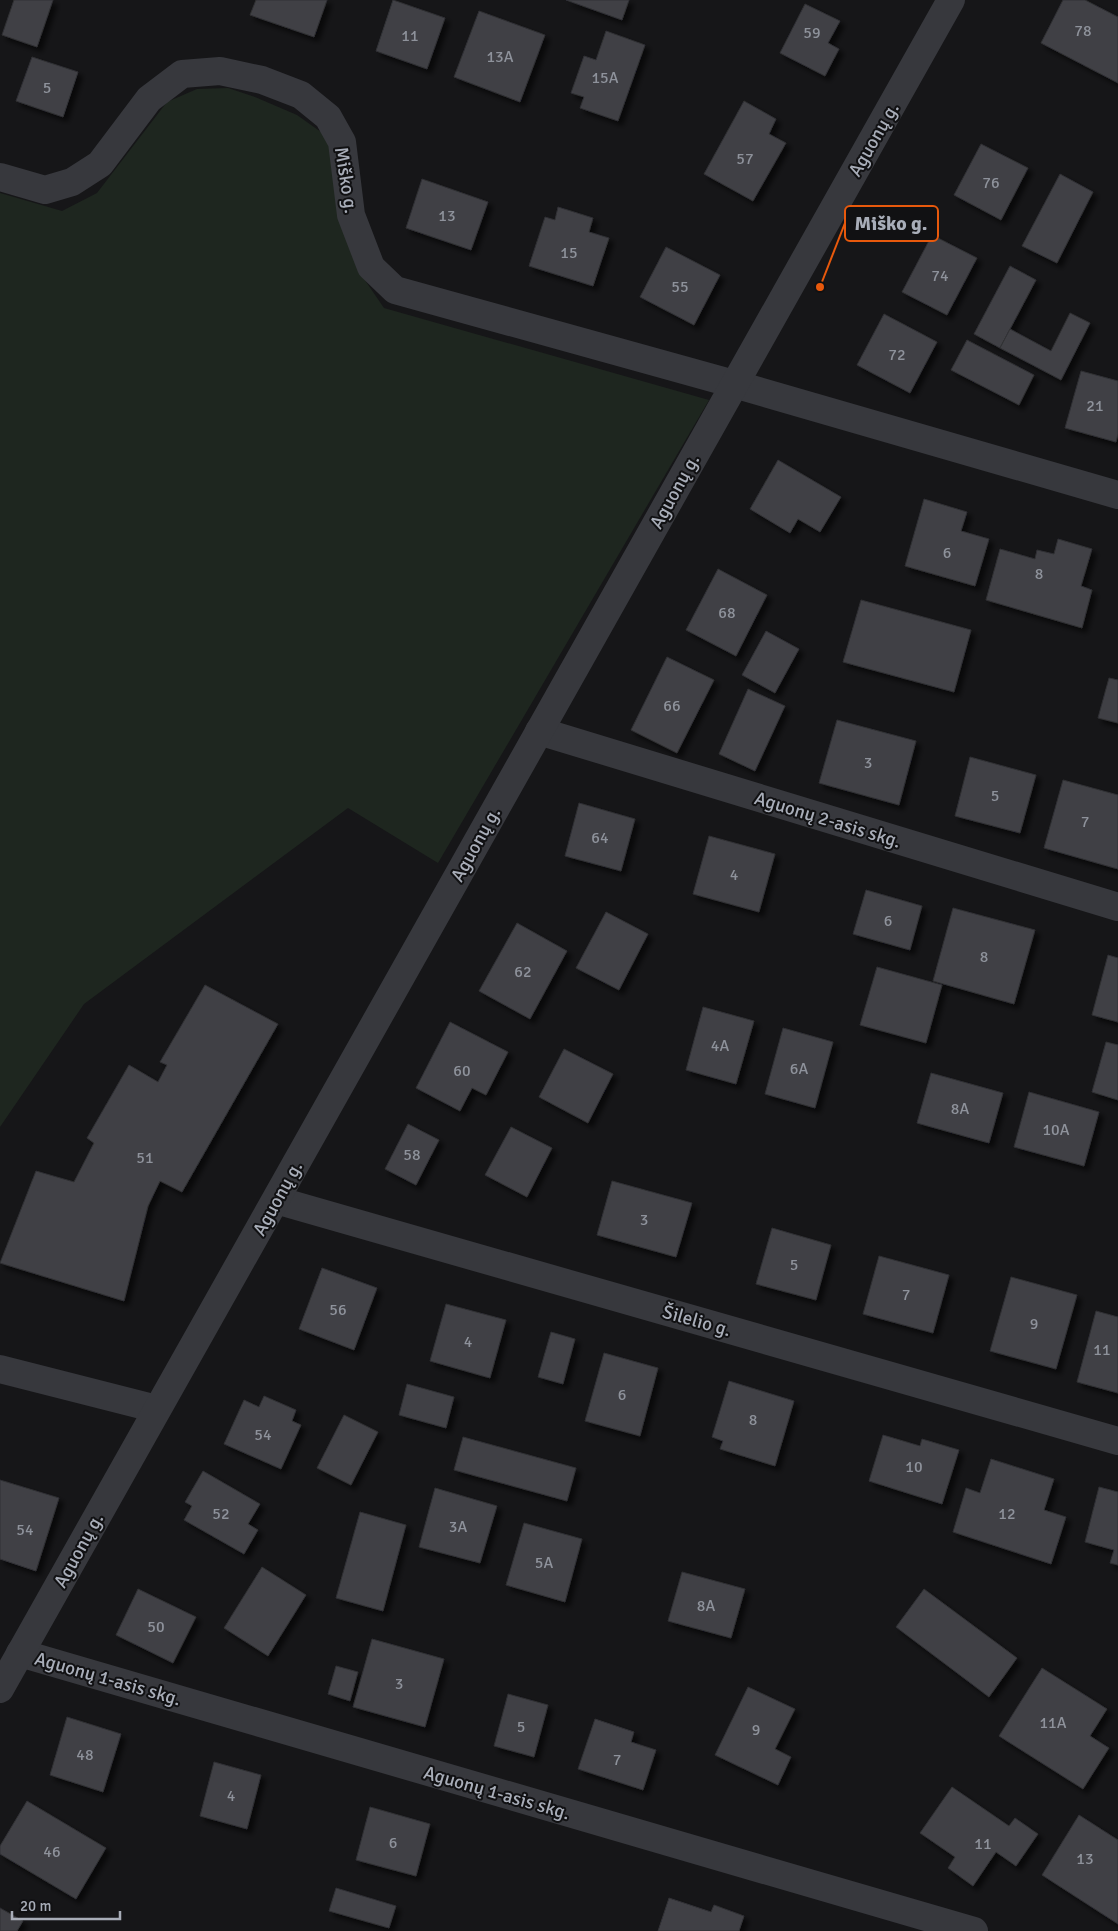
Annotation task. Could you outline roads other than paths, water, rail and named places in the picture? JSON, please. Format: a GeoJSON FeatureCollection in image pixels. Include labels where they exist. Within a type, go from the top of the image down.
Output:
{"type":"FeatureCollection","features":[{"type":"Feature","properties":{"kind":"street","name":"Aguonų g."},"geometry":{"type":"LineString","coordinates":[[0,1689],[951,0]]}},
{"type":"Feature","properties":{"kind":"street","name":"Miško g."},"geometry":{"type":"LineString","coordinates":[[0,177],[45,190],[72,182],[100,164],[149,99],[182,74],[220,71],[262,80],[301,95],[328,117],[342,142],[351,215],[371,267],[395,290],[734,384],[1118,495]]}},
{"type":"Feature","properties":{"kind":"street","name":"Aguonų 2-asis skg."},"geometry":{"type":"LineString","coordinates":[[539,731],[1118,907]]}},
{"type":"Feature","properties":{"kind":"street","name":"Šilelio g."},"geometry":{"type":"LineString","coordinates":[[276,1200],[1118,1441]]}},
{"type":"Feature","properties":{"kind":"street"},"geometry":{"type":"LineString","coordinates":[[0,1369],[157,1409]]}},
{"type":"Feature","properties":{"kind":"street","name":"Aguonų 1-asis skg."},"geometry":{"type":"LineString","coordinates":[[20,1653],[974,1931]]}},
{"type":"Feature","properties":{"kind":"place","name":"Miško g."},"geometry":{"type":"Point","coordinates":[820,287]}}]}
